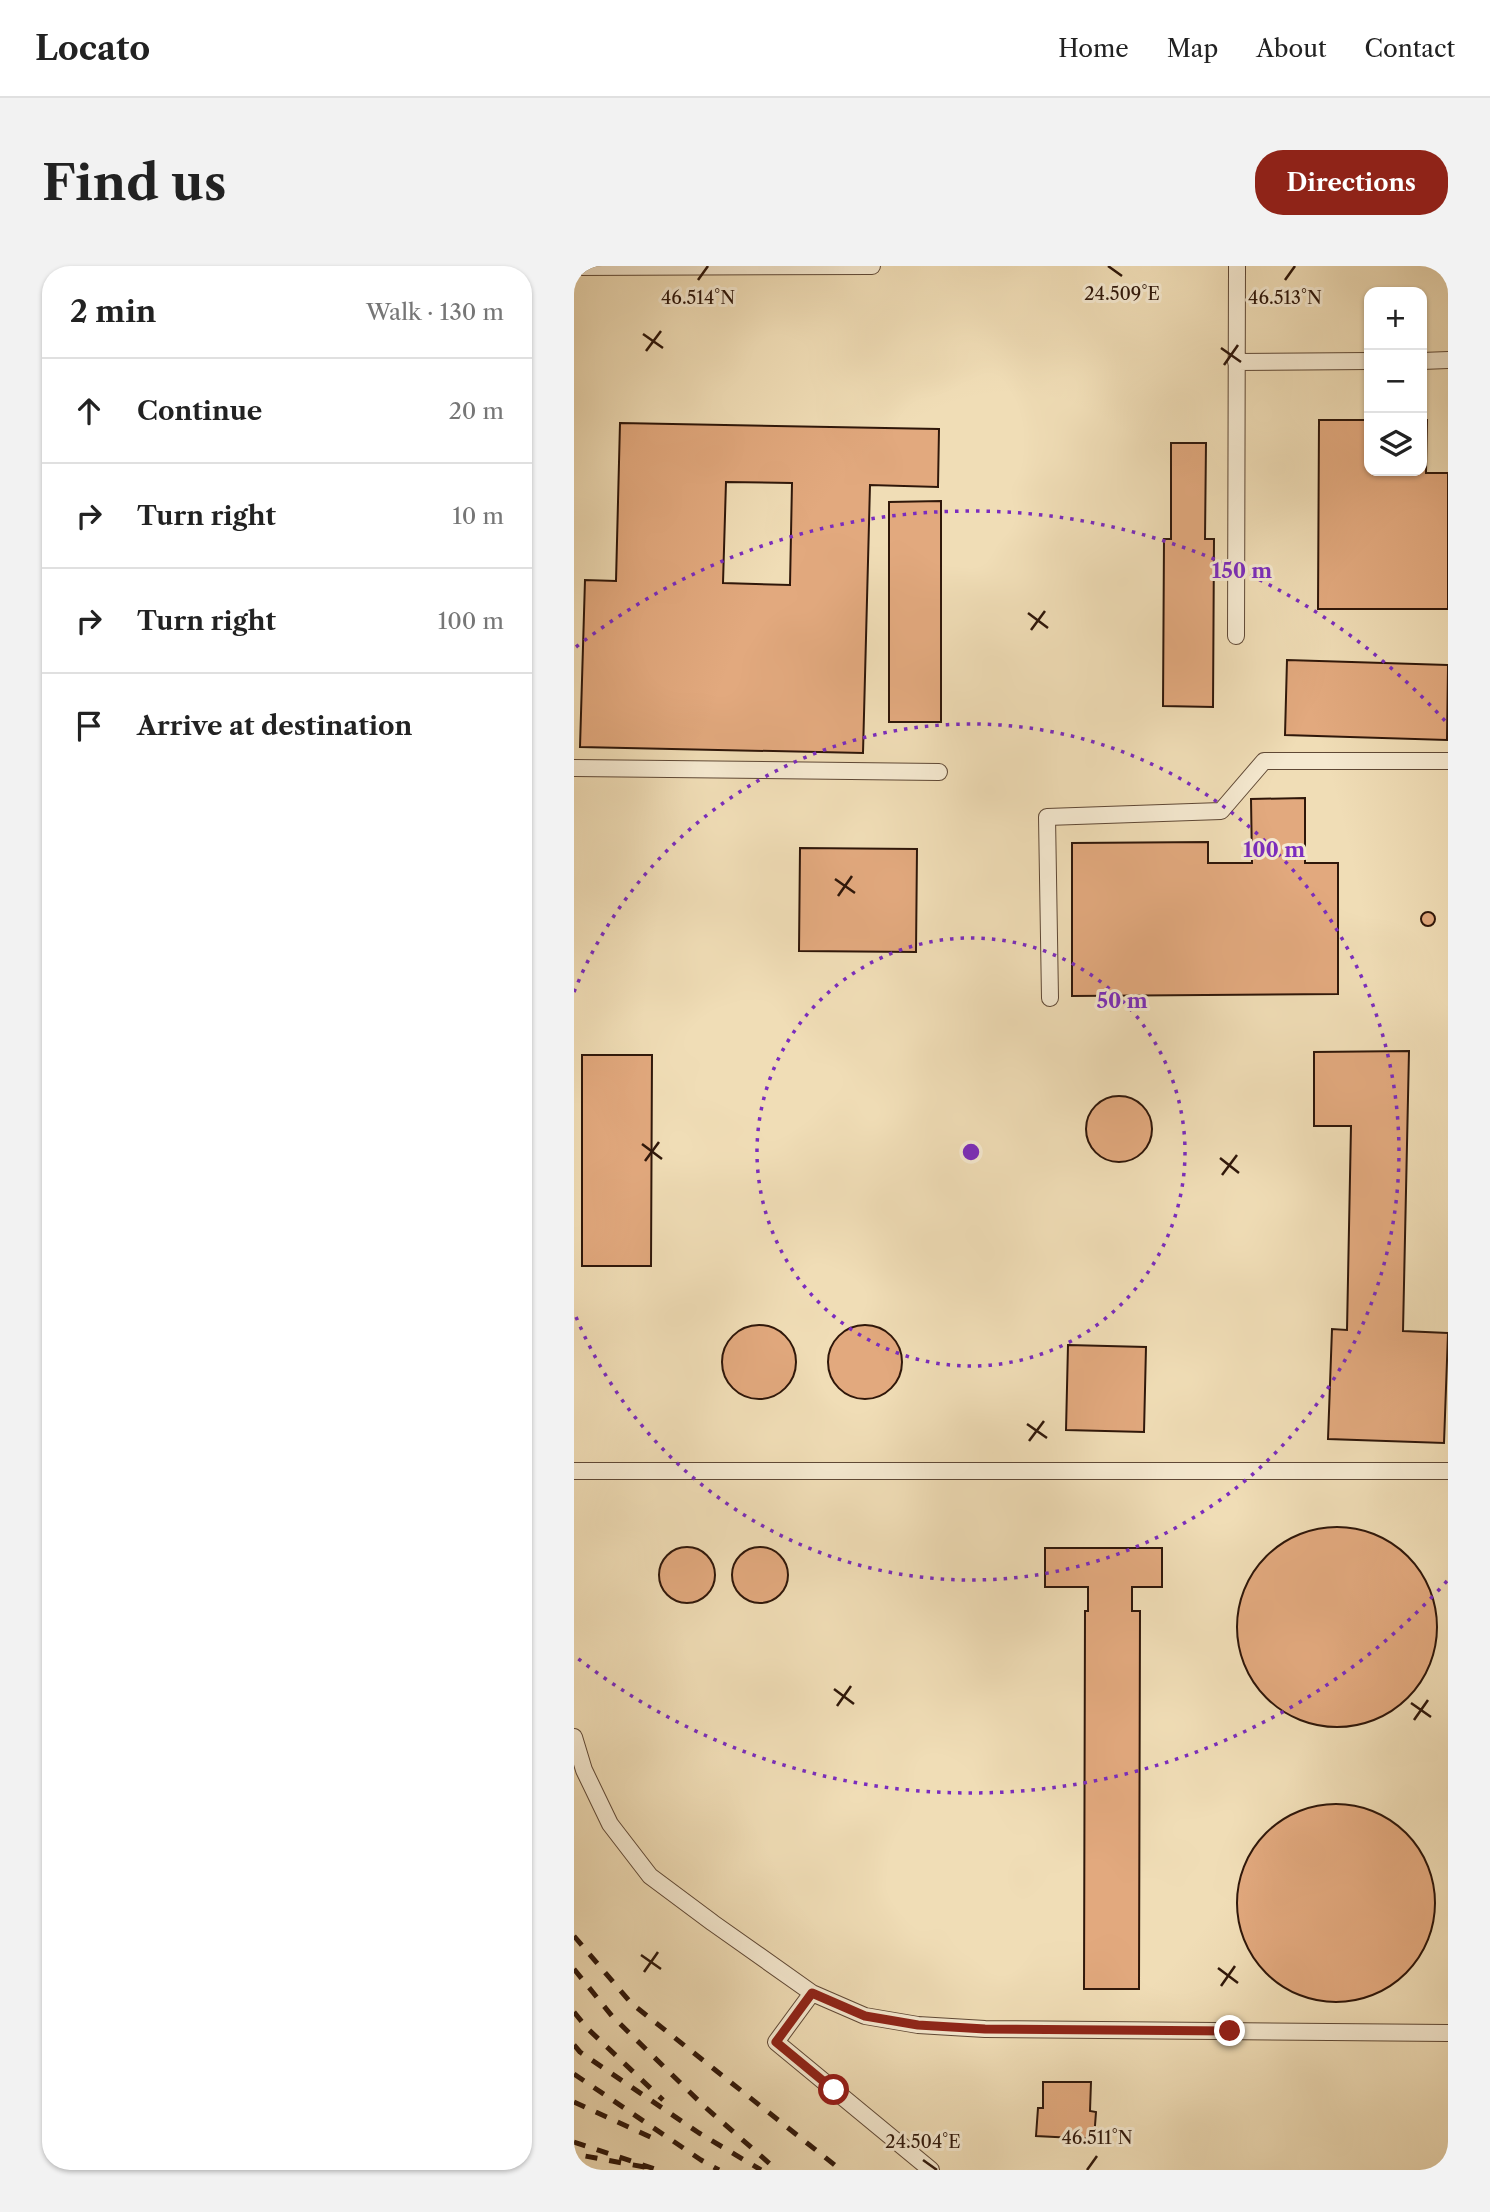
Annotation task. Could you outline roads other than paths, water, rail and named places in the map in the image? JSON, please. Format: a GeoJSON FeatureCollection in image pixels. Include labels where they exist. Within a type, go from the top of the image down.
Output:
{"type":"FeatureCollection","features":[{"type":"Feature","properties":{"kind":"lane"},"geometry":{"type":"LineString","coordinates":[[574,267],[872,266]]}},
{"type":"Feature","properties":{"kind":"lane"},"geometry":{"type":"LineString","coordinates":[[1236,636],[1237,266]]}},
{"type":"Feature","properties":{"kind":"lane"},"geometry":{"type":"LineString","coordinates":[[1427,360],[1448,360]]}},
{"type":"Feature","properties":{"kind":"lane"},"geometry":{"type":"LineString","coordinates":[[1236,362],[1364,361]]}},
{"type":"Feature","properties":{"kind":"lane"},"geometry":{"type":"LineString","coordinates":[[1050,998],[1047,817],[1221,811],[1264,761],[1448,761]]}},
{"type":"Feature","properties":{"kind":"lane"},"geometry":{"type":"LineString","coordinates":[[574,768],[939,772]]}},
{"type":"Feature","properties":{"kind":"lane"},"geometry":{"type":"LineString","coordinates":[[574,1471],[1448,1471]]}},
{"type":"Feature","properties":{"kind":"lane"},"geometry":{"type":"LineString","coordinates":[[574,1737],[584,1770],[610,1824],[650,1876],[812,1993],[865,2016],[918,2025],[985,2029],[1448,2033]]}},
{"type":"Feature","properties":{"kind":"lane"},"geometry":{"type":"LineString","coordinates":[[812,1993],[776,2042],[932,2170]]}},
{"type":"Feature","properties":{"kind":"railway"},"geometry":{"type":"LineString","coordinates":[[574,1936],[631,2003],[841,2170]]}},
{"type":"Feature","properties":{"kind":"railway"},"geometry":{"type":"LineString","coordinates":[[574,1969],[612,2016],[705,2107],[777,2170]]}},
{"type":"Feature","properties":{"kind":"railway"},"geometry":{"type":"LineString","coordinates":[[574,2012],[587,2028],[663,2100]]}},
{"type":"Feature","properties":{"kind":"railway"},"geometry":{"type":"LineString","coordinates":[[574,2045],[580,2052],[699,2133],[761,2170]]}},
{"type":"Feature","properties":{"kind":"railway"},"geometry":{"type":"LineString","coordinates":[[574,2074],[719,2170]]}},
{"type":"Feature","properties":{"kind":"railway"},"geometry":{"type":"LineString","coordinates":[[574,2102],[659,2141]]}},
{"type":"Feature","properties":{"kind":"railway"},"geometry":{"type":"LineString","coordinates":[[574,2142],[655,2169],[574,2154]]}}]}
